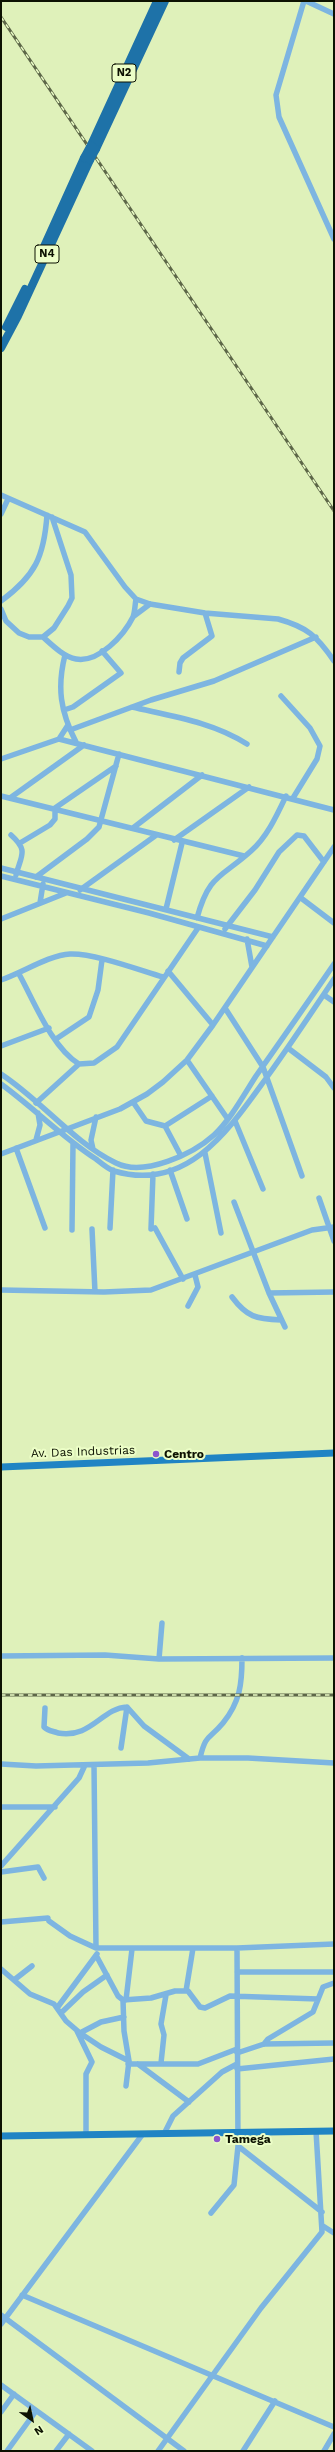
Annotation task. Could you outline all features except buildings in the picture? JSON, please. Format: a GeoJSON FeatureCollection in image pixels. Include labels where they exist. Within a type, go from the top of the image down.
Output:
{"type":"FeatureCollection","features":[{"type":"Feature","properties":{"kind":"highway","name":"N2"},"geometry":{"type":"LineString","coordinates":[[94,147],[157,1]]}},
{"type":"Feature","properties":{"kind":"highway","name":"N2"},"geometry":{"type":"LineString","coordinates":[[102,138],[165,1]]}},
{"type":"Feature","properties":{"kind":"highway","name":"N4"},"geometry":{"type":"LineString","coordinates":[[1,337],[87,159],[94,147],[102,138]]}},
{"type":"Feature","properties":{"kind":"highway","name":"N4"},"geometry":{"type":"LineString","coordinates":[[1,348],[18,316],[87,159]]}},
{"type":"Feature","properties":{"kind":"main road","name":"Av. Das Industrias"},"geometry":{"type":"LineString","coordinates":[[1,1467],[334,1453]]}},
{"type":"Feature","properties":{"kind":"main road"},"geometry":{"type":"LineString","coordinates":[[1,2136],[334,2131]]}},
{"type":"Feature","properties":{"kind":"street"},"geometry":{"type":"LineString","coordinates":[[334,14],[305,1],[276,96],[279,117],[334,238]]}},
{"type":"Feature","properties":{"kind":"street"},"geometry":{"type":"LineString","coordinates":[[1,496],[85,532],[125,588],[136,599],[150,604],[205,613],[278,619],[293,623],[316,637],[334,661]]}},
{"type":"Feature","properties":{"kind":"street"},"geometry":{"type":"LineString","coordinates":[[1,514],[8,499]]}},
{"type":"Feature","properties":{"kind":"street"},"geometry":{"type":"LineString","coordinates":[[1,601],[18,589],[34,569],[44,548],[50,516]]}},
{"type":"Feature","properties":{"kind":"street"},"geometry":{"type":"LineString","coordinates":[[1,609],[6,621],[18,632],[28,637],[43,636],[54,628],[68,606],[72,594],[71,575],[50,516]]}},
{"type":"Feature","properties":{"kind":"street"},"geometry":{"type":"LineString","coordinates":[[134,616],[136,599]]}},
{"type":"Feature","properties":{"kind":"street"},"geometry":{"type":"LineString","coordinates":[[43,636],[65,654],[84,659],[91,658],[102,652],[134,616],[150,604]]}},
{"type":"Feature","properties":{"kind":"street"},"geometry":{"type":"LineString","coordinates":[[179,672],[180,663],[183,658],[212,636],[205,613]]}},
{"type":"Feature","properties":{"kind":"street"},"geometry":{"type":"LineString","coordinates":[[1,759],[59,739],[69,728],[214,681],[316,637]]}},
{"type":"Feature","properties":{"kind":"street"},"geometry":{"type":"LineString","coordinates":[[64,710],[77,705],[121,673],[102,652]]}},
{"type":"Feature","properties":{"kind":"street"},"geometry":{"type":"LineString","coordinates":[[65,654],[59,684],[69,728],[76,742]]}},
{"type":"Feature","properties":{"kind":"street"},"geometry":{"type":"LineString","coordinates":[[281,696],[310,728],[320,746],[317,759],[293,798]]}},
{"type":"Feature","properties":{"kind":"street"},"geometry":{"type":"LineString","coordinates":[[132,707],[214,728],[231,734],[247,744]]}},
{"type":"Feature","properties":{"kind":"street"},"geometry":{"type":"LineString","coordinates":[[59,739],[249,786],[334,810]]}},
{"type":"Feature","properties":{"kind":"street"},"geometry":{"type":"LineString","coordinates":[[10,798],[84,745]]}},
{"type":"Feature","properties":{"kind":"street"},"geometry":{"type":"LineString","coordinates":[[36,877],[87,839],[102,821],[119,754]]}},
{"type":"Feature","properties":{"kind":"street"},"geometry":{"type":"LineString","coordinates":[[55,808],[116,766]]}},
{"type":"Feature","properties":{"kind":"street"},"geometry":{"type":"LineString","coordinates":[[133,828],[202,775]]}},
{"type":"Feature","properties":{"kind":"street"},"geometry":{"type":"LineString","coordinates":[[174,840],[249,786]]}},
{"type":"Feature","properties":{"kind":"street"},"geometry":{"type":"LineString","coordinates":[[1,796],[133,828],[155,836],[182,843],[244,856]]}},
{"type":"Feature","properties":{"kind":"street"},"geometry":{"type":"LineString","coordinates":[[197,918],[210,884],[263,838],[286,796]]}},
{"type":"Feature","properties":{"kind":"street"},"geometry":{"type":"LineString","coordinates":[[20,843],[50,825],[55,820],[55,808]]}},
{"type":"Feature","properties":{"kind":"street"},"geometry":{"type":"LineString","coordinates":[[11,835],[20,843],[23,853],[15,880]]}},
{"type":"Feature","properties":{"kind":"street"},"geometry":{"type":"LineString","coordinates":[[80,890],[155,836]]}},
{"type":"Feature","properties":{"kind":"street"},"geometry":{"type":"LineString","coordinates":[[223,933],[226,926],[255,890],[284,845],[296,836],[304,836],[324,862]]}},
{"type":"Feature","properties":{"kind":"street"},"geometry":{"type":"LineString","coordinates":[[166,908],[182,843]]}},
{"type":"Feature","properties":{"kind":"street"},"geometry":{"type":"LineString","coordinates":[[1,1154],[133,1102],[163,1082],[187,1060],[301,898],[334,847]]}},
{"type":"Feature","properties":{"kind":"street"},"geometry":{"type":"LineString","coordinates":[[1,868],[80,890],[166,908],[226,926],[273,937]]}},
{"type":"Feature","properties":{"kind":"street"},"geometry":{"type":"LineString","coordinates":[[1,876],[65,894],[149,913],[198,928],[247,939],[267,946]]}},
{"type":"Feature","properties":{"kind":"street"},"geometry":{"type":"LineString","coordinates":[[40,903],[44,880]]}},
{"type":"Feature","properties":{"kind":"street"},"geometry":{"type":"LineString","coordinates":[[1,919],[65,894],[73,888]]}},
{"type":"Feature","properties":{"kind":"street"},"geometry":{"type":"LineString","coordinates":[[301,898],[334,923]]}},
{"type":"Feature","properties":{"kind":"street"},"geometry":{"type":"LineString","coordinates":[[36,1103],[79,1064],[94,1063],[117,1047],[163,977],[198,928]]}},
{"type":"Feature","properties":{"kind":"street"},"geometry":{"type":"LineString","coordinates":[[247,939],[252,967]]}},
{"type":"Feature","properties":{"kind":"street"},"geometry":{"type":"LineString","coordinates":[[1,980],[67,955],[102,960],[163,977]]}},
{"type":"Feature","properties":{"kind":"street"},"geometry":{"type":"LineString","coordinates":[[56,1039],[89,1017],[98,990],[102,960]]}},
{"type":"Feature","properties":{"kind":"street"},"geometry":{"type":"LineString","coordinates":[[1,1074],[93,1149],[117,1164],[124,1166],[156,1165],[181,1156],[200,1146],[215,1134],[334,964]]}},
{"type":"Feature","properties":{"kind":"street"},"geometry":{"type":"LineString","coordinates":[[168,972],[213,1025]]}},
{"type":"Feature","properties":{"kind":"street"},"geometry":{"type":"LineString","coordinates":[[19,974],[48,1028],[65,1053],[79,1064]]}},
{"type":"Feature","properties":{"kind":"street"},"geometry":{"type":"LineString","coordinates":[[1,1084],[38,1113],[73,1144],[113,1170],[153,1174],[170,1170],[205,1152],[235,1121],[288,1048],[334,979]]}},
{"type":"Feature","properties":{"kind":"street"},"geometry":{"type":"LineString","coordinates":[[324,995],[334,1002]]}},
{"type":"Feature","properties":{"kind":"street"},"geometry":{"type":"LineString","coordinates":[[225,1008],[263,1067],[266,1079],[302,1176]]}},
{"type":"Feature","properties":{"kind":"street"},"geometry":{"type":"LineString","coordinates":[[297,1017],[305,1022]]}},
{"type":"Feature","properties":{"kind":"street"},"geometry":{"type":"LineString","coordinates":[[1,1045],[48,1028]]}},
{"type":"Feature","properties":{"kind":"street"},"geometry":{"type":"LineString","coordinates":[[288,1048],[326,1077],[334,1088]]}},
{"type":"Feature","properties":{"kind":"street"},"geometry":{"type":"LineString","coordinates":[[187,1060],[227,1118]]}},
{"type":"Feature","properties":{"kind":"street"},"geometry":{"type":"LineString","coordinates":[[165,1126],[212,1096]]}},
{"type":"Feature","properties":{"kind":"street"},"geometry":{"type":"LineString","coordinates":[[133,1102],[146,1121],[165,1126],[181,1156]]}},
{"type":"Feature","properties":{"kind":"street"},"geometry":{"type":"LineString","coordinates":[[36,1140],[39,1131],[38,1113]]}},
{"type":"Feature","properties":{"kind":"street"},"geometry":{"type":"LineString","coordinates":[[93,1149],[91,1140],[96,1117]]}},
{"type":"Feature","properties":{"kind":"street"},"geometry":{"type":"LineString","coordinates":[[235,1121],[263,1189]]}},
{"type":"Feature","properties":{"kind":"street"},"geometry":{"type":"LineString","coordinates":[[72,1230],[73,1144]]}},
{"type":"Feature","properties":{"kind":"street"},"geometry":{"type":"LineString","coordinates":[[16,1148],[45,1228]]}},
{"type":"Feature","properties":{"kind":"street"},"geometry":{"type":"LineString","coordinates":[[205,1152],[221,1233]]}},
{"type":"Feature","properties":{"kind":"street"},"geometry":{"type":"LineString","coordinates":[[110,1228],[113,1170]]}},
{"type":"Feature","properties":{"kind":"street"},"geometry":{"type":"LineString","coordinates":[[170,1170],[187,1219]]}},
{"type":"Feature","properties":{"kind":"street"},"geometry":{"type":"LineString","coordinates":[[153,1174],[153,1228],[183,1279]]}},
{"type":"Feature","properties":{"kind":"street"},"geometry":{"type":"LineString","coordinates":[[319,1198],[332,1227],[334,1241]]}},
{"type":"Feature","properties":{"kind":"street"},"geometry":{"type":"LineString","coordinates":[[234,1202],[269,1293],[285,1327]]}},
{"type":"Feature","properties":{"kind":"street"},"geometry":{"type":"LineString","coordinates":[[1,1290],[95,1292],[146,1291],[254,1253],[312,1230],[332,1227]]}},
{"type":"Feature","properties":{"kind":"street"},"geometry":{"type":"LineString","coordinates":[[92,1229],[95,1292]]}},
{"type":"Feature","properties":{"kind":"street"},"geometry":{"type":"LineString","coordinates":[[188,1306],[198,1287],[194,1275]]}},
{"type":"Feature","properties":{"kind":"street"},"geometry":{"type":"LineString","coordinates":[[269,1293],[334,1292]]}},
{"type":"Feature","properties":{"kind":"street"},"geometry":{"type":"LineString","coordinates":[[232,1297],[247,1314],[265,1319],[281,1320]]}},
{"type":"Feature","properties":{"kind":"street"},"geometry":{"type":"LineString","coordinates":[[159,1659],[162,1623]]}},
{"type":"Feature","properties":{"kind":"street"},"geometry":{"type":"LineString","coordinates":[[1,1656],[106,1655],[159,1659],[334,1658]]}},
{"type":"Feature","properties":{"kind":"street"},"geometry":{"type":"LineString","coordinates":[[200,1758],[205,1740],[223,1724],[241,1692],[242,1658]]}},
{"type":"Feature","properties":{"kind":"street"},"geometry":{"type":"LineString","coordinates":[[127,1707],[144,1726],[190,1759]]}},
{"type":"Feature","properties":{"kind":"street"},"geometry":{"type":"LineString","coordinates":[[45,1708],[44,1726],[51,1731],[68,1735],[81,1732],[103,1718],[127,1707]]}},
{"type":"Feature","properties":{"kind":"street"},"geometry":{"type":"LineString","coordinates":[[121,1748],[127,1707]]}},
{"type":"Feature","properties":{"kind":"street"},"geometry":{"type":"LineString","coordinates":[[1,1764],[36,1766],[94,1765],[200,1758],[248,1758],[334,1763]]}},
{"type":"Feature","properties":{"kind":"street"},"geometry":{"type":"LineString","coordinates":[[1,1866],[79,1778],[85,1765]]}},
{"type":"Feature","properties":{"kind":"street"},"geometry":{"type":"LineString","coordinates":[[94,1765],[97,1957],[118,1997],[124,2000],[186,1991],[190,1992],[202,2008],[222,1998],[236,1996],[318,1999]]}},
{"type":"Feature","properties":{"kind":"street"},"geometry":{"type":"LineString","coordinates":[[1,1807],[54,1807]]}},
{"type":"Feature","properties":{"kind":"street"},"geometry":{"type":"LineString","coordinates":[[1,1872],[38,1867],[44,1878]]}},
{"type":"Feature","properties":{"kind":"street"},"geometry":{"type":"LineString","coordinates":[[1,1922],[49,1919],[70,1936],[97,1948],[237,1948],[334,1944]]}},
{"type":"Feature","properties":{"kind":"street"},"geometry":{"type":"LineString","coordinates":[[186,1991],[193,1948]]}},
{"type":"Feature","properties":{"kind":"street"},"geometry":{"type":"LineString","coordinates":[[211,2213],[234,2185],[238,2146],[236,1996],[237,1948]]}},
{"type":"Feature","properties":{"kind":"street"},"geometry":{"type":"LineString","coordinates":[[126,2086],[128,2062],[124,2000],[132,1949]]}},
{"type":"Feature","properties":{"kind":"street"},"geometry":{"type":"LineString","coordinates":[[57,2008],[97,1957]]}},
{"type":"Feature","properties":{"kind":"street"},"geometry":{"type":"LineString","coordinates":[[14,1980],[32,1966]]}},
{"type":"Feature","properties":{"kind":"street"},"geometry":{"type":"LineString","coordinates":[[1,1969],[30,1994],[57,2008],[79,2032],[101,2047],[128,2062],[138,2064],[198,2064],[264,2044],[334,2043]]}},
{"type":"Feature","properties":{"kind":"street"},"geometry":{"type":"LineString","coordinates":[[237,1972],[334,1972]]}},
{"type":"Feature","properties":{"kind":"street"},"geometry":{"type":"LineString","coordinates":[[61,2013],[83,1992],[107,1975]]}},
{"type":"Feature","properties":{"kind":"street"},"geometry":{"type":"LineString","coordinates":[[264,2044],[268,2039],[313,2012],[323,1987],[334,1983]]}},
{"type":"Feature","properties":{"kind":"street"},"geometry":{"type":"LineString","coordinates":[[161,2063],[164,2035],[161,2024],[166,1995]]}},
{"type":"Feature","properties":{"kind":"street"},"geometry":{"type":"LineString","coordinates":[[79,2032],[101,2022],[124,2017]]}},
{"type":"Feature","properties":{"kind":"street"},"geometry":{"type":"LineString","coordinates":[[79,2032],[92,2062],[86,2074],[86,2135]]}},
{"type":"Feature","properties":{"kind":"street"},"geometry":{"type":"LineString","coordinates":[[164,2134],[169,2120],[222,2072],[237,2066],[334,2059]]}},
{"type":"Feature","properties":{"kind":"street"},"geometry":{"type":"LineString","coordinates":[[138,2064],[189,2102]]}},
{"type":"Feature","properties":{"kind":"street"},"geometry":{"type":"LineString","coordinates":[[158,2451],[261,2308],[320,2235],[323,2226],[316,2131]]}},
{"type":"Feature","properties":{"kind":"street"},"geometry":{"type":"LineString","coordinates":[[1,2324],[3,2317],[22,2295],[142,2134]]}},
{"type":"Feature","properties":{"kind":"street"},"geometry":{"type":"LineString","coordinates":[[238,2146],[322,2212]]}},
{"type":"Feature","properties":{"kind":"street"},"geometry":{"type":"LineString","coordinates":[[323,2226],[334,2233]]}},
{"type":"Feature","properties":{"kind":"street"},"geometry":{"type":"LineString","coordinates":[[22,2295],[334,2427]]}},
{"type":"Feature","properties":{"kind":"street"},"geometry":{"type":"LineString","coordinates":[[3,2317],[184,2451]]}},
{"type":"Feature","properties":{"kind":"street"},"geometry":{"type":"LineString","coordinates":[[1,2385],[92,2451]]}},
{"type":"Feature","properties":{"kind":"street"},"geometry":{"type":"LineString","coordinates":[[1,2412],[14,2394]]}},
{"type":"Feature","properties":{"kind":"street"},"geometry":{"type":"LineString","coordinates":[[243,2451],[275,2401]]}},
{"type":"Feature","properties":{"kind":"street"},"geometry":{"type":"LineString","coordinates":[[6,2451],[36,2411]]}},
{"type":"Feature","properties":{"kind":"street"},"geometry":{"type":"LineString","coordinates":[[56,2451],[69,2434]]}},
{"type":"Feature","properties":{"kind":"street"},"geometry":{"type":"LineString","coordinates":[[324,2451],[334,2434]]}},
{"type":"Feature","properties":{"kind":"railway"},"geometry":{"type":"LineString","coordinates":[[1,17],[334,511]]}},
{"type":"Feature","properties":{"kind":"railway"},"geometry":{"type":"LineString","coordinates":[[1,1695],[334,1695]]}},
{"type":"Feature","properties":{"kind":"place","name":"Centro"},"geometry":{"type":"Point","coordinates":[156,1454]}},
{"type":"Feature","properties":{"kind":"place","name":"Tamega"},"geometry":{"type":"Point","coordinates":[217,2139]}}]}
